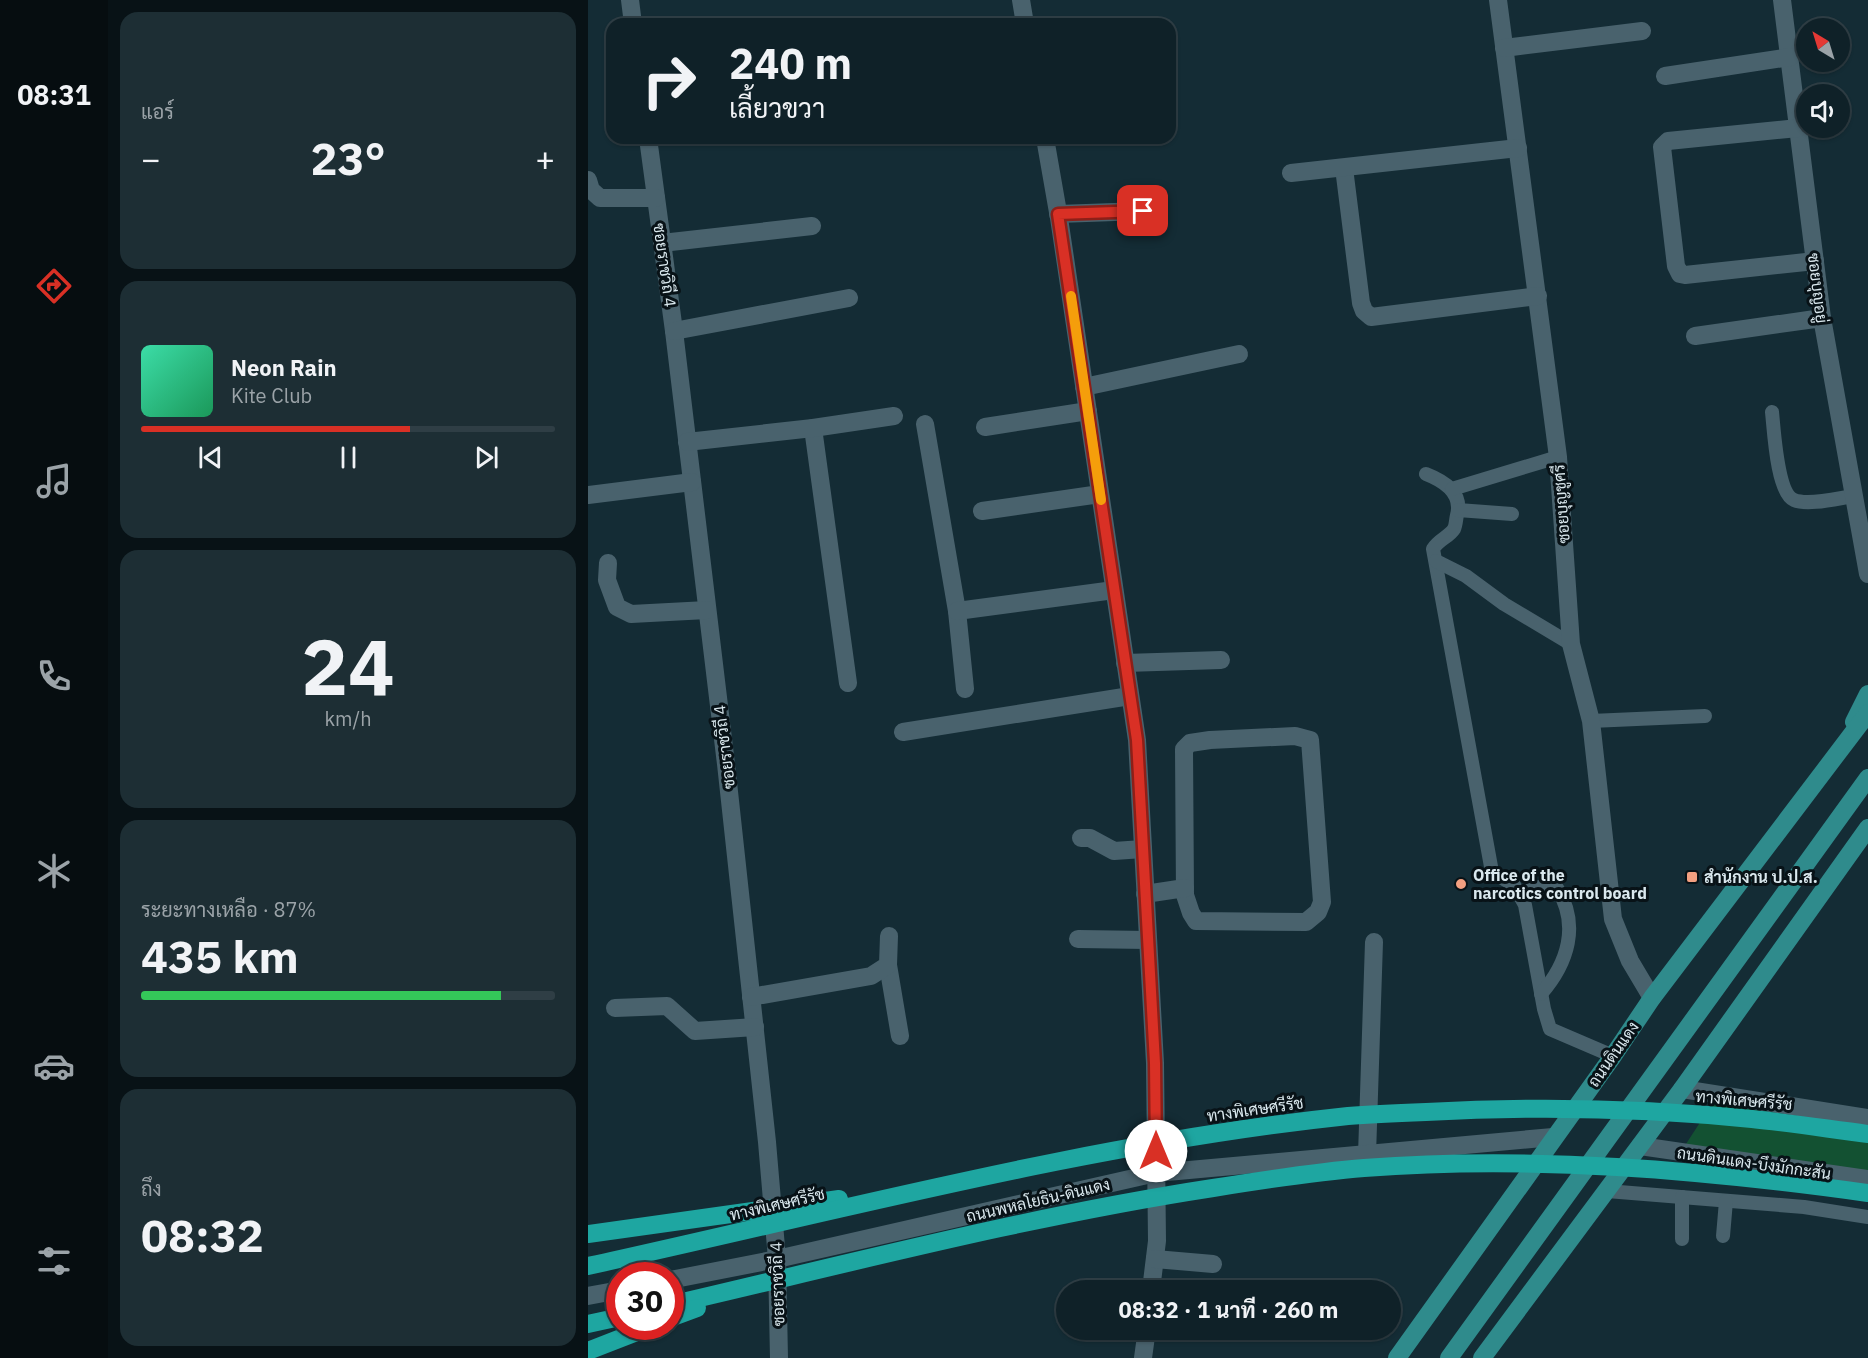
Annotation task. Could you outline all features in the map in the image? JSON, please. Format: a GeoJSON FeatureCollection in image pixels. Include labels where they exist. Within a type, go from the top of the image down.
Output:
{"type":"FeatureCollection","features":[{"type":"Feature","properties":{"kind":"highway","name":"ทางพิเศษศรีรัช"},"geometry":{"type":"LineString","coordinates":[[588,1266],[947,1184],[1106,1151],[1232,1131],[1350,1116],[1474,1109],[1598,1108],[1750,1119],[1868,1134]]}},
{"type":"Feature","properties":{"kind":"highway"},"geometry":{"type":"LineString","coordinates":[[684,1302],[1025,1222],[1133,1200],[1363,1168],[1457,1164],[1572,1164],[1691,1172],[1868,1193]]}},
{"type":"Feature","properties":{"kind":"highway"},"geometry":{"type":"LineString","coordinates":[[588,1234],[947,1184]]}},
{"type":"Feature","properties":{"kind":"highway"},"geometry":{"type":"LineString","coordinates":[[684,1312],[746,1287]]}},
{"type":"Feature","properties":{"kind":"highway"},"geometry":{"type":"LineString","coordinates":[[588,1324],[606,1320]]}},
{"type":"Feature","properties":{"kind":"highway"},"geometry":{"type":"LineString","coordinates":[[588,1352],[618,1340]]}},
{"type":"Feature","properties":{"kind":"main road","name":"ถนนดินแดง"},"geometry":{"type":"LineString","coordinates":[[1836,755],[1868,694]]}},
{"type":"Feature","properties":{"kind":"main road","name":"ถนนดินแดง"},"geometry":{"type":"LineString","coordinates":[[1397,1358],[1652,998],[1868,713]]}},
{"type":"Feature","properties":{"kind":"main road"},"geometry":{"type":"LineString","coordinates":[[1449,1358],[1868,778]]}},
{"type":"Feature","properties":{"kind":"main road"},"geometry":{"type":"LineString","coordinates":[[1482,1358],[1682,1089],[1868,828]]}},
{"type":"Feature","properties":{"kind":"street"},"geometry":{"type":"LineString","coordinates":[[630,0],[632,18]]}},
{"type":"Feature","properties":{"kind":"street"},"geometry":{"type":"LineString","coordinates":[[1021,0],[1024,18]]}},
{"type":"Feature","properties":{"kind":"street","name":"ซอยบุญชูศรี"},"geometry":{"type":"LineString","coordinates":[[1498,0],[1558,458],[1572,644],[1591,722],[1613,920],[1629,961],[1652,998]]}},
{"type":"Feature","properties":{"kind":"street","name":"ซอยบุญอยู่"},"geometry":{"type":"LineString","coordinates":[[1782,0],[1796,110]]}},
{"type":"Feature","properties":{"kind":"street"},"geometry":{"type":"LineString","coordinates":[[1504,48],[1642,32]]}},
{"type":"Feature","properties":{"kind":"street"},"geometry":{"type":"LineString","coordinates":[[1665,76],[1790,57]]}},
{"type":"Feature","properties":{"kind":"street"},"geometry":{"type":"LineString","coordinates":[[1796,128],[1668,141],[1662,147],[1676,266],[1680,274],[1685,275],[1815,261]]}},
{"type":"Feature","properties":{"kind":"street","name":"ซอยบุญอยู่"},"geometry":{"type":"LineString","coordinates":[[1799,138],[1822,318],[1868,573]]}},
{"type":"Feature","properties":{"kind":"street","name":"ซอยราชวิถี 4"},"geometry":{"type":"LineString","coordinates":[[649,144],[674,332],[755,1027],[777,1259],[779,1358]]}},
{"type":"Feature","properties":{"kind":"street"},"geometry":{"type":"LineString","coordinates":[[1046,144],[1137,740],[1155,1063],[1157,1241],[1152,1280]]}},
{"type":"Feature","properties":{"kind":"street"},"geometry":{"type":"LineString","coordinates":[[1291,173],[1518,148]]}},
{"type":"Feature","properties":{"kind":"street"},"geometry":{"type":"LineString","coordinates":[[1344,168],[1361,303],[1364,311],[1371,317],[1538,296]]}},
{"type":"Feature","properties":{"kind":"street"},"geometry":{"type":"LineString","coordinates":[[588,180],[591,189],[600,198],[656,198]]}},
{"type":"Feature","properties":{"kind":"street"},"geometry":{"type":"LineString","coordinates":[[1058,214],[1143,211]]}},
{"type":"Feature","properties":{"kind":"street"},"geometry":{"type":"LineString","coordinates":[[662,243],[812,225]]}},
{"type":"Feature","properties":{"kind":"street"},"geometry":{"type":"LineString","coordinates":[[674,332],[849,298]]}},
{"type":"Feature","properties":{"kind":"street"},"geometry":{"type":"LineString","coordinates":[[1695,336],[1822,318]]}},
{"type":"Feature","properties":{"kind":"street"},"geometry":{"type":"LineString","coordinates":[[1084,387],[1239,354]]}},
{"type":"Feature","properties":{"kind":"street"},"geometry":{"type":"LineString","coordinates":[[985,427],[1088,411]]}},
{"type":"Feature","properties":{"kind":"street"},"geometry":{"type":"LineString","coordinates":[[687,442],[813,428],[894,416]]}},
{"type":"Feature","properties":{"kind":"street"},"geometry":{"type":"LineString","coordinates":[[925,424],[957,611],[965,689]]}},
{"type":"Feature","properties":{"kind":"street"},"geometry":{"type":"LineString","coordinates":[[813,428],[848,683]]}},
{"type":"Feature","properties":{"kind":"street"},"geometry":{"type":"LineString","coordinates":[[588,495],[692,482]]}},
{"type":"Feature","properties":{"kind":"street"},"geometry":{"type":"LineString","coordinates":[[982,511],[1100,494]]}},
{"type":"Feature","properties":{"kind":"street"},"geometry":{"type":"LineString","coordinates":[[608,563],[608,580],[617,607],[631,614],[707,610]]}},
{"type":"Feature","properties":{"kind":"street"},"geometry":{"type":"LineString","coordinates":[[957,611],[1114,590]]}},
{"type":"Feature","properties":{"kind":"street"},"geometry":{"type":"LineString","coordinates":[[1125,663],[1221,660]]}},
{"type":"Feature","properties":{"kind":"street"},"geometry":{"type":"LineString","coordinates":[[903,732],[1130,696]]}},
{"type":"Feature","properties":{"kind":"street"},"geometry":{"type":"LineString","coordinates":[[1295,736],[1310,740],[1322,902],[1318,912],[1306,922],[1196,921],[1191,913],[1185,888],[1184,749],[1191,743],[1210,740],[1295,736]]}},
{"type":"Feature","properties":{"kind":"street"},"geometry":{"type":"LineString","coordinates":[[1081,838],[1090,838],[1114,850],[1143,849]]}},
{"type":"Feature","properties":{"kind":"street"},"geometry":{"type":"LineString","coordinates":[[1145,894],[1185,888]]}},
{"type":"Feature","properties":{"kind":"street"},"geometry":{"type":"LineString","coordinates":[[889,936],[888,965],[900,1035]]}},
{"type":"Feature","properties":{"kind":"street"},"geometry":{"type":"LineString","coordinates":[[1078,939],[1148,940]]}},
{"type":"Feature","properties":{"kind":"street"},"geometry":{"type":"LineString","coordinates":[[1367,1155],[1374,942]]}},
{"type":"Feature","properties":{"kind":"street"},"geometry":{"type":"LineString","coordinates":[[751,998],[871,976],[888,965]]}},
{"type":"Feature","properties":{"kind":"street"},"geometry":{"type":"LineString","coordinates":[[615,1008],[666,1006],[695,1031],[755,1027]]}},
{"type":"Feature","properties":{"kind":"street"},"geometry":{"type":"LineString","coordinates":[[1682,1089],[1868,1118]]}},
{"type":"Feature","properties":{"kind":"street","name":"ถนนพหลโยธิน-ดินแดง"},"geometry":{"type":"LineString","coordinates":[[684,1277],[777,1259],[1156,1173],[1553,1137]]}},
{"type":"Feature","properties":{"kind":"street","name":"ถนนดินแดง-บึงมักกะสัน"},"geometry":{"type":"LineString","coordinates":[[1640,1146],[1868,1179]]}},
{"type":"Feature","properties":{"kind":"street"},"geometry":{"type":"LineString","coordinates":[[1155,1259],[1213,1263]]}},
{"type":"Feature","properties":{"kind":"street"},"geometry":{"type":"LineString","coordinates":[[588,1296],[606,1293]]}},
{"type":"Feature","properties":{"kind":"street"},"geometry":{"type":"LineString","coordinates":[[1143,1358],[1145,1340]]}},
{"type":"Feature","properties":{"kind":"lane"},"geometry":{"type":"LineString","coordinates":[[1772,412],[1780,476],[1785,491],[1793,500],[1810,502],[1854,496]]}},
{"type":"Feature","properties":{"kind":"lane"},"geometry":{"type":"LineString","coordinates":[[1452,489],[1558,458]]}},
{"type":"Feature","properties":{"kind":"lane"},"geometry":{"type":"LineString","coordinates":[[1426,474],[1441,480],[1452,489],[1459,507],[1454,529],[1433,549],[1492,872],[1514,885],[1525,905],[1541,994],[1550,1029],[1613,1056]]}},
{"type":"Feature","properties":{"kind":"lane"},"geometry":{"type":"LineString","coordinates":[[1458,510],[1512,514]]}},
{"type":"Feature","properties":{"kind":"lane"},"geometry":{"type":"LineString","coordinates":[[1436,561],[1466,576],[1504,604],[1572,644]]}},
{"type":"Feature","properties":{"kind":"lane"},"geometry":{"type":"LineString","coordinates":[[1591,722],[1705,716]]}},
{"type":"Feature","properties":{"kind":"lane"},"geometry":{"type":"LineString","coordinates":[[1520,896],[1535,887],[1557,888],[1565,904],[1570,928],[1566,954],[1555,977],[1541,994]]}},
{"type":"Feature","properties":{"kind":"lane"},"geometry":{"type":"LineString","coordinates":[[1606,1191],[1804,1207],[1868,1217]]}},
{"type":"Feature","properties":{"kind":"lane"},"geometry":{"type":"LineString","coordinates":[[1682,1197],[1682,1239]]}},
{"type":"Feature","properties":{"kind":"lane"},"geometry":{"type":"LineString","coordinates":[[1723,1236],[1726,1201]]}},
{"type":"Feature","properties":{"kind":"green space"},"geometry":{"type":"Polygon","coordinates":[[[1712,1104],[1868,1125],[1868,1173],[1684,1147],[1712,1104]]]}},
{"type":"Feature","properties":{"kind":"slow traffic"},"geometry":{"type":"LineString","coordinates":[[1071,296],[1101,500]]}},
{"type":"Feature","properties":{"kind":"place","name":"สำนักงาน ป.ป.ส."},"geometry":{"type":"Point","coordinates":[1692,877]}},
{"type":"Feature","properties":{"kind":"place","name":"Office of the narcotics control board"},"geometry":{"type":"Point","coordinates":[1461,884]}},
{"type":"Feature","properties":{"kind":"route"},"geometry":{"type":"LineString","coordinates":[[1143,211],[1058,214],[1137,740],[1155,1063],[1156,1151]]}}]}
